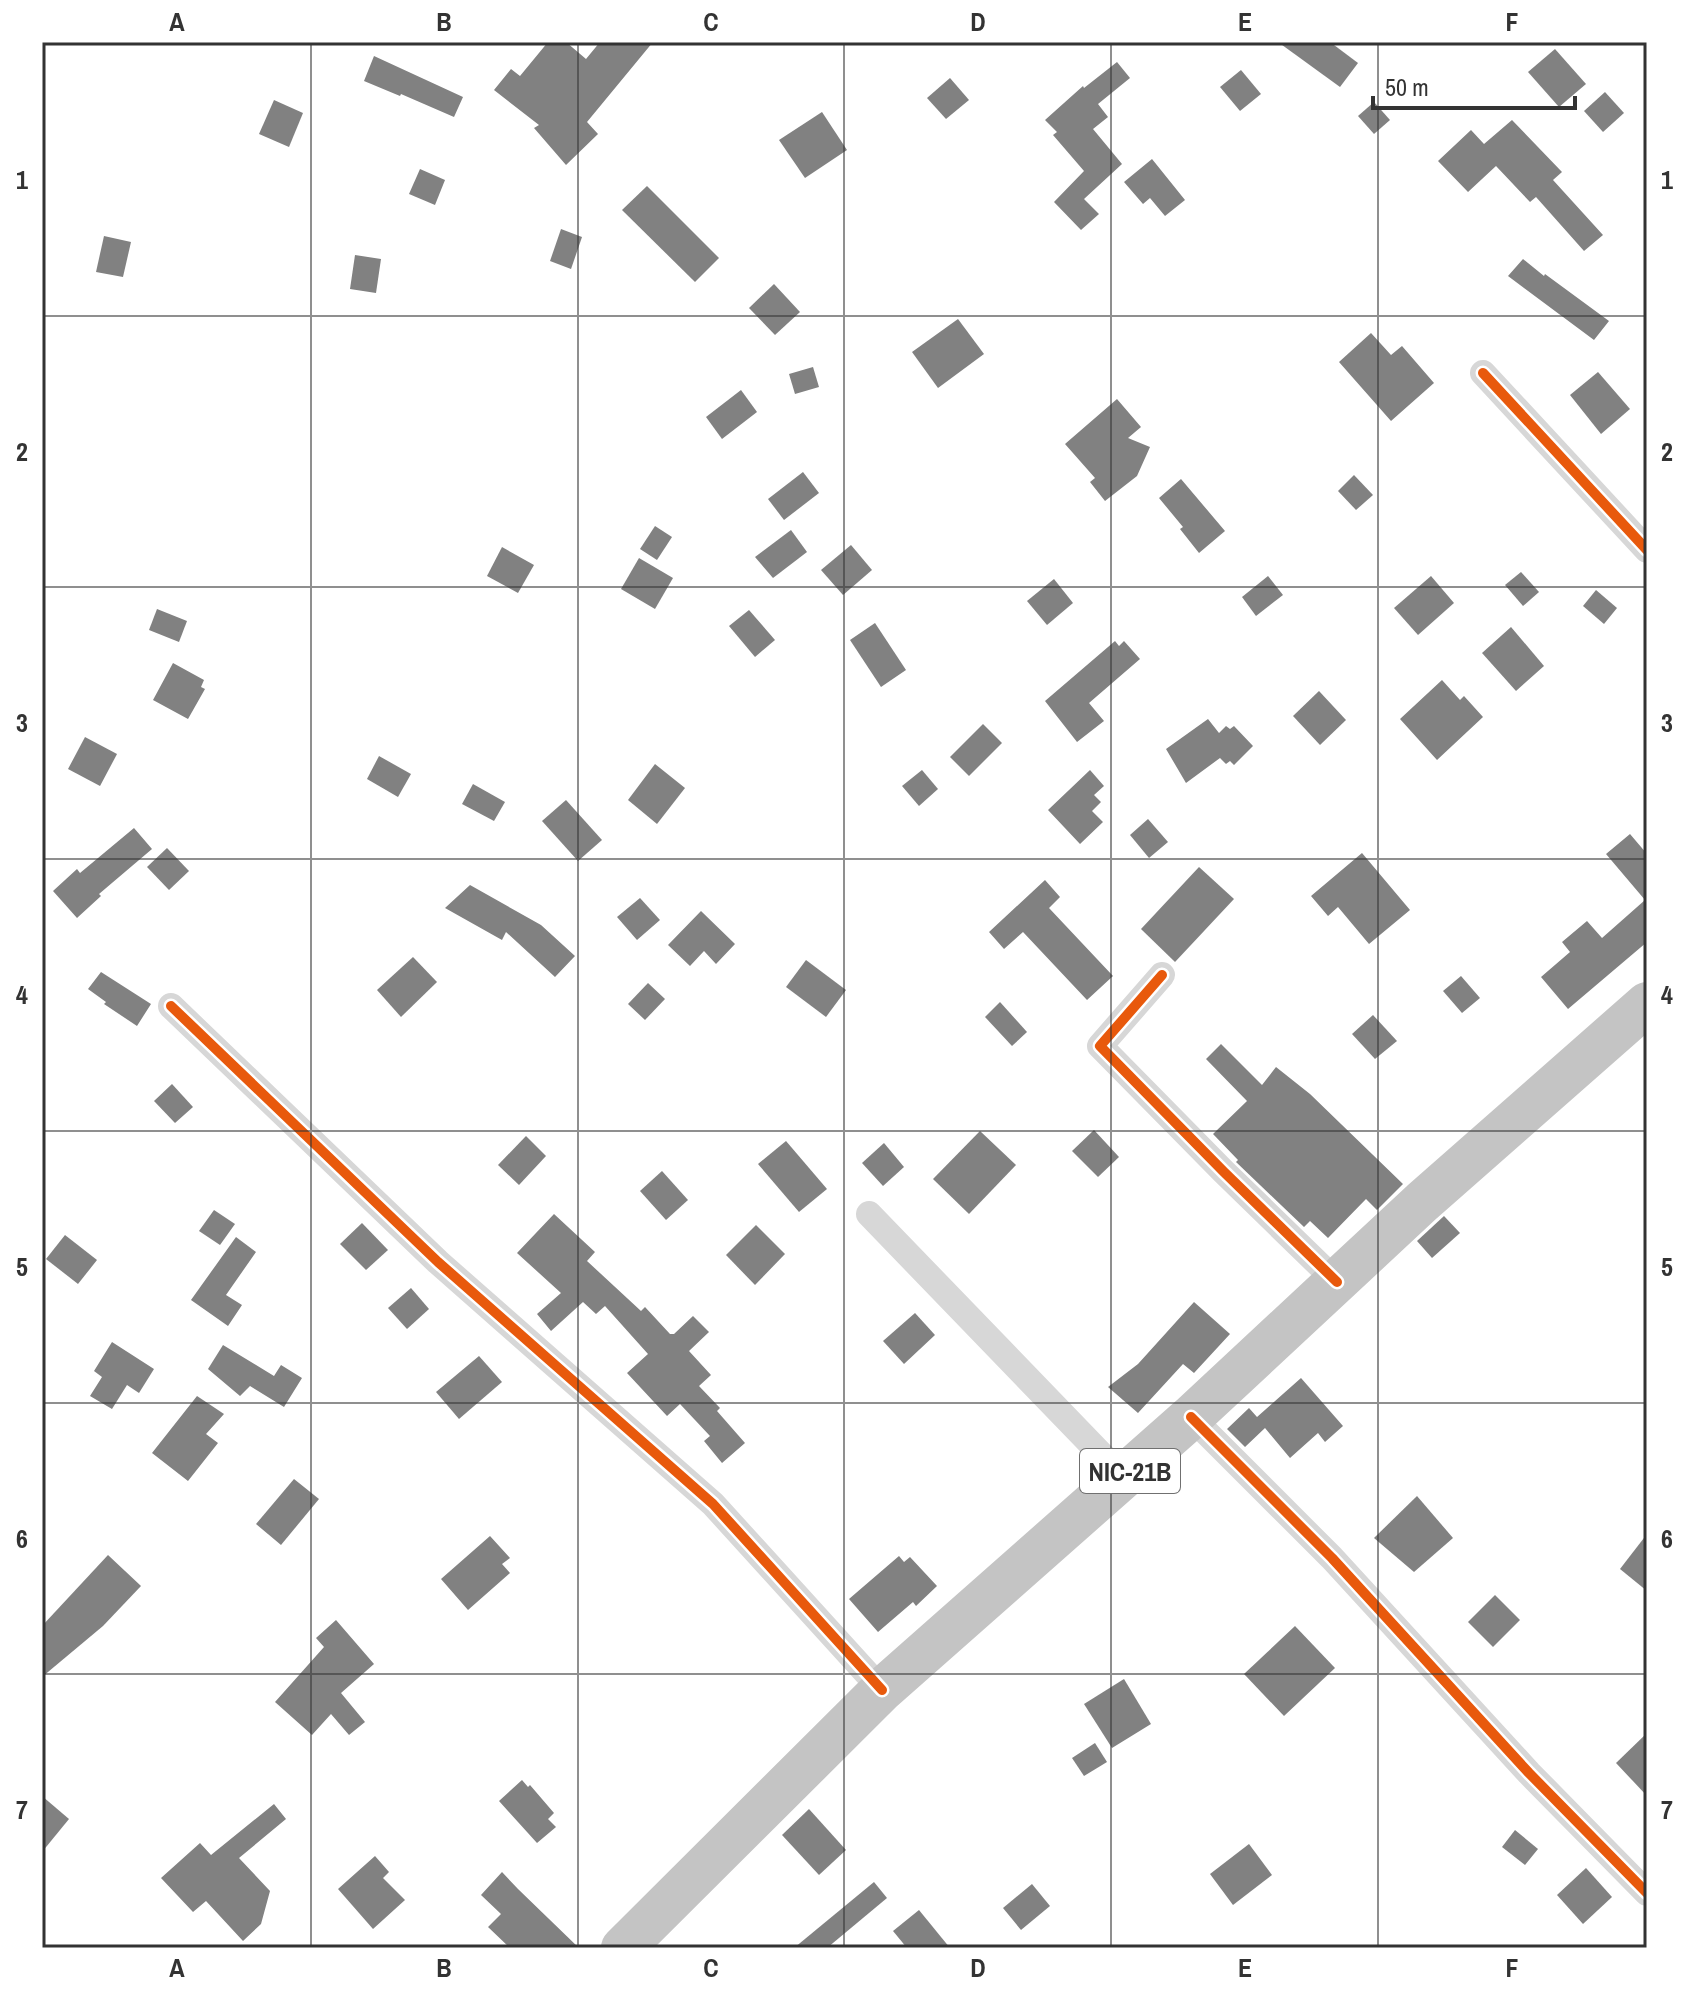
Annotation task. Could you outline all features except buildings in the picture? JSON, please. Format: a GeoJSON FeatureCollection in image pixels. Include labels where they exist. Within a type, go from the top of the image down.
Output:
{"type":"FeatureCollection","features":[{"type":"Feature","properties":{"kind":"highway","name":"NIC-21B"},"geometry":{"type":"LineString","coordinates":[[623,1948],[882,1690],[1191,1417],[1434,1192],[1646,1006]]}},
{"type":"Feature","properties":{"kind":"street"},"geometry":{"type":"LineString","coordinates":[[1483,373],[1647,550]]}},
{"type":"Feature","properties":{"kind":"street"},"geometry":{"type":"LineString","coordinates":[[1162,975],[1100,1046],[1337,1282]]}},
{"type":"Feature","properties":{"kind":"street"},"geometry":{"type":"LineString","coordinates":[[171,1006],[438,1262],[713,1504],[882,1690]]}},
{"type":"Feature","properties":{"kind":"street"},"geometry":{"type":"LineString","coordinates":[[869,1214],[1123,1477]]}},
{"type":"Feature","properties":{"kind":"street"},"geometry":{"type":"LineString","coordinates":[[1191,1417],[1332,1558],[1529,1773],[1647,1893]]}},
{"type":"Feature","properties":{"kind":"cycle path"},"geometry":{"type":"LineString","coordinates":[[1483,373],[1647,550]]}},
{"type":"Feature","properties":{"kind":"cycle path"},"geometry":{"type":"LineString","coordinates":[[1162,975],[1100,1046],[1337,1282]]}},
{"type":"Feature","properties":{"kind":"cycle path"},"geometry":{"type":"LineString","coordinates":[[171,1006],[438,1262],[713,1504],[882,1690]]}},
{"type":"Feature","properties":{"kind":"cycle path"},"geometry":{"type":"LineString","coordinates":[[1191,1417],[1332,1558],[1529,1773],[1647,1893]]}}]}
